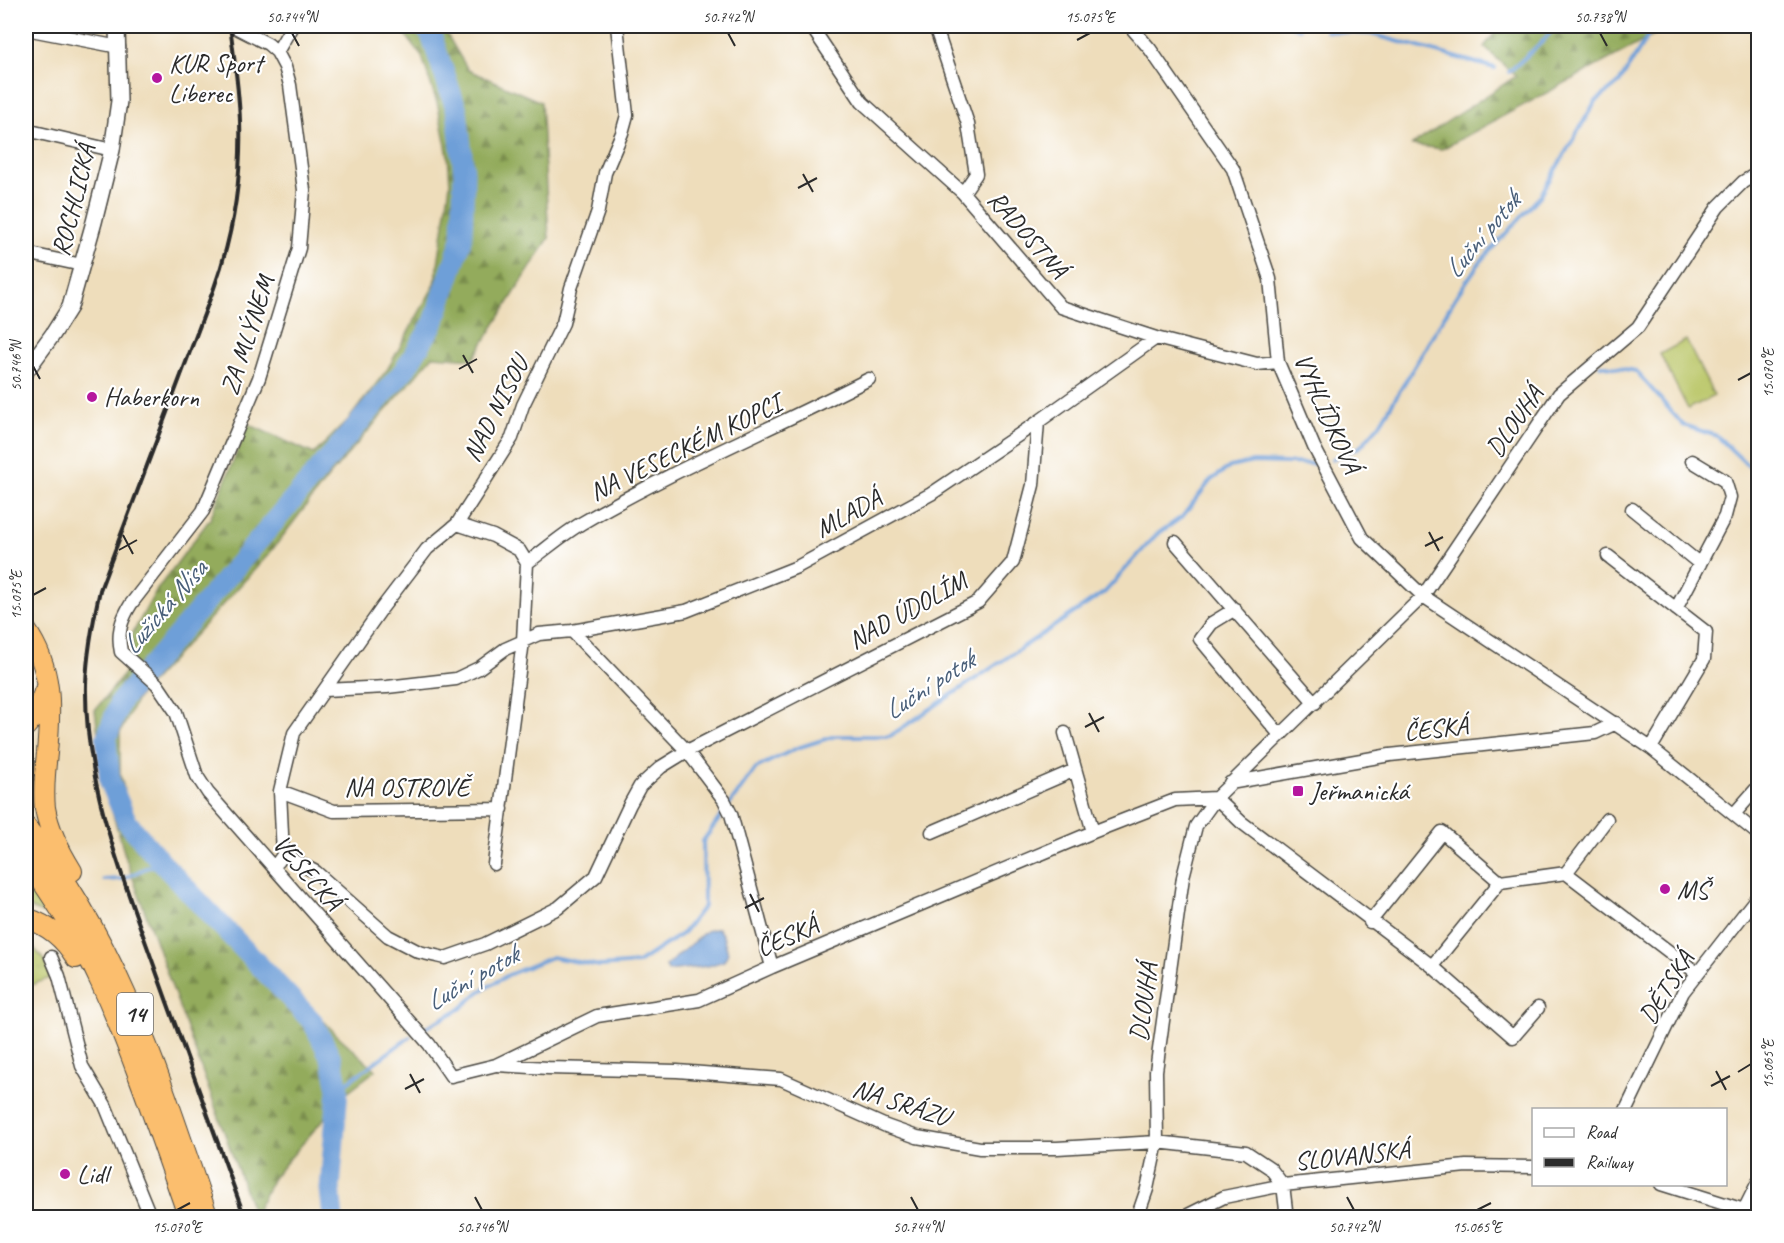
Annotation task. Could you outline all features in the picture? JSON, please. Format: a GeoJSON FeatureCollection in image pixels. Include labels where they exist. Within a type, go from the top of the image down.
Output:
{"type":"FeatureCollection","features":[{"type":"Feature","properties":{"kind":"highway"},"geometry":{"type":"LineString","coordinates":[[26,630],[43,661],[47,681],[45,808],[54,837],[88,898],[119,966],[125,991]]}},
{"type":"Feature","properties":{"kind":"highway"},"geometry":{"type":"LineString","coordinates":[[26,726],[36,714],[47,681]]}},
{"type":"Feature","properties":{"kind":"highway","name":"14"},"geometry":{"type":"LineString","coordinates":[[26,827],[72,891],[98,935],[125,991],[147,1045],[208,1218]]}},
{"type":"Feature","properties":{"kind":"highway","name":"14"},"geometry":{"type":"LineString","coordinates":[[26,858],[57,904],[100,981],[145,1095],[189,1218]]}},
{"type":"Feature","properties":{"kind":"highway"},"geometry":{"type":"LineString","coordinates":[[26,918],[52,930],[69,946],[82,967],[145,1095]]}},
{"type":"Feature","properties":{"kind":"street","name":"ROCHLICKÁ"},"geometry":{"type":"LineString","coordinates":[[26,370],[70,307],[82,265],[112,150],[119,101],[117,26]]}},
{"type":"Feature","properties":{"kind":"street"},"geometry":{"type":"LineString","coordinates":[[233,26],[277,52],[292,26]]}},
{"type":"Feature","properties":{"kind":"street","name":"NAD NISOU"},"geometry":{"type":"LineString","coordinates":[[283,855],[280,791],[294,733],[382,608],[427,549],[457,524],[512,438],[523,405],[563,323],[571,288],[598,212],[605,172],[622,133],[627,115],[617,26]]}},
{"type":"Feature","properties":{"kind":"street","name":"RADOSTNÁ"},"geometry":{"type":"LineString","coordinates":[[811,26],[862,102],[963,193],[1061,307],[1156,338],[1257,364],[1278,362]]}},
{"type":"Feature","properties":{"kind":"street"},"geometry":{"type":"LineString","coordinates":[[935,26],[968,124],[976,174],[963,193]]}},
{"type":"Feature","properties":{"kind":"street","name":"VYHLÍDKOVÁ"},"geometry":{"type":"LineString","coordinates":[[1130,26],[1150,49],[1233,169],[1270,279],[1278,362],[1314,447],[1362,538],[1424,596],[1616,723]]}},
{"type":"Feature","properties":{"kind":"street"},"geometry":{"type":"LineString","coordinates":[[26,29],[119,47]]}},
{"type":"Feature","properties":{"kind":"street","name":"ZA MLÝNEM"},"geometry":{"type":"LineString","coordinates":[[124,655],[119,629],[131,603],[203,511],[259,378],[299,248],[304,190],[290,85],[285,67],[277,52]]}},
{"type":"Feature","properties":{"kind":"street"},"geometry":{"type":"LineString","coordinates":[[26,130],[112,150]]}},
{"type":"Feature","properties":{"kind":"street","name":"DLOUHÁ"},"geometry":{"type":"LineString","coordinates":[[1230,783],[1424,596],[1559,394],[1638,327],[1719,207],[1743,182],[1758,173]]}},
{"type":"Feature","properties":{"kind":"street"},"geometry":{"type":"LineString","coordinates":[[26,253],[82,265]]}},
{"type":"Feature","properties":{"kind":"street","name":"MLADÁ"},"geometry":{"type":"LineString","coordinates":[[523,641],[539,634],[572,631],[686,610],[797,567],[931,494],[1156,338]]}},
{"type":"Feature","properties":{"kind":"street","name":"NA VESECKÉM KOPCI"},"geometry":{"type":"LineString","coordinates":[[527,563],[580,524],[673,475],[869,379]]}},
{"type":"Feature","properties":{"kind":"street","name":"NAD ÚDOLÍM"},"geometry":{"type":"LineString","coordinates":[[283,855],[316,872],[388,936],[419,952],[445,958],[485,944],[558,908],[596,876],[640,786],[661,767],[687,751],[978,602],[1013,562],[1033,485],[1038,422]]}},
{"type":"Feature","properties":{"kind":"street"},"geometry":{"type":"LineString","coordinates":[[1676,609],[1725,516],[1730,497],[1725,480],[1692,461]]}},
{"type":"Feature","properties":{"kind":"street"},"geometry":{"type":"LineString","coordinates":[[1632,508],[1700,564]]}},
{"type":"Feature","properties":{"kind":"street"},"geometry":{"type":"LineString","coordinates":[[457,524],[493,536],[519,550],[527,563]]}},
{"type":"Feature","properties":{"kind":"street"},"geometry":{"type":"LineString","coordinates":[[1175,542],[1315,703]]}},
{"type":"Feature","properties":{"kind":"street"},"geometry":{"type":"LineString","coordinates":[[1608,556],[1706,632],[1704,659],[1651,748]]}},
{"type":"Feature","properties":{"kind":"street","name":"NA OSTROVĚ"},"geometry":{"type":"LineString","coordinates":[[494,864],[523,641],[527,563]]}},
{"type":"Feature","properties":{"kind":"street"},"geometry":{"type":"LineString","coordinates":[[1235,609],[1212,623],[1200,639],[1280,735]]}},
{"type":"Feature","properties":{"kind":"street"},"geometry":{"type":"LineString","coordinates":[[572,631],[687,751],[724,800],[731,814],[772,967]]}},
{"type":"Feature","properties":{"kind":"street"},"geometry":{"type":"LineString","coordinates":[[325,690],[387,687],[456,679],[479,668],[505,649],[523,641]]}},
{"type":"Feature","properties":{"kind":"street","name":"VESECKÁ"},"geometry":{"type":"LineString","coordinates":[[124,655],[157,684],[176,712],[197,776],[208,793],[429,1044],[451,1076],[496,1065]]}},
{"type":"Feature","properties":{"kind":"street"},"geometry":{"type":"LineString","coordinates":[[1616,723],[1651,748],[1758,834]]}},
{"type":"Feature","properties":{"kind":"street","name":"ČESKÁ"},"geometry":{"type":"LineString","coordinates":[[1230,783],[1390,755],[1595,733],[1616,723]]}},
{"type":"Feature","properties":{"kind":"street"},"geometry":{"type":"LineString","coordinates":[[1065,733],[1093,832]]}},
{"type":"Feature","properties":{"kind":"street"},"geometry":{"type":"LineString","coordinates":[[932,832],[1075,770]]}},
{"type":"Feature","properties":{"kind":"street"},"geometry":{"type":"LineString","coordinates":[[1230,783],[1216,798],[1241,822],[1432,966],[1513,1037],[1538,1008]]}},
{"type":"Feature","properties":{"kind":"street"},"geometry":{"type":"LineString","coordinates":[[1734,814],[1758,787]]}},
{"type":"Feature","properties":{"kind":"street","name":"NA OSTROVĚ"},"geometry":{"type":"LineString","coordinates":[[280,791],[334,810],[502,808]]}},
{"type":"Feature","properties":{"kind":"street","name":"DLOUHÁ"},"geometry":{"type":"LineString","coordinates":[[1137,1218],[1147,1189],[1157,1142],[1156,1071],[1184,877],[1196,826],[1216,798]]}},
{"type":"Feature","properties":{"kind":"street","name":"ČESKÁ"},"geometry":{"type":"LineString","coordinates":[[496,1065],[597,1016],[699,1000],[772,967],[1174,800],[1216,798]]}},
{"type":"Feature","properties":{"kind":"street"},"geometry":{"type":"LineString","coordinates":[[1432,966],[1500,882],[1566,873],[1607,819]]}},
{"type":"Feature","properties":{"kind":"street"},"geometry":{"type":"LineString","coordinates":[[1370,921],[1442,832],[1500,882]]}},
{"type":"Feature","properties":{"kind":"street"},"geometry":{"type":"LineString","coordinates":[[274,867],[283,855]]}},
{"type":"Feature","properties":{"kind":"street"},"geometry":{"type":"LineString","coordinates":[[1566,873],[1698,974]]}},
{"type":"Feature","properties":{"kind":"street","name":"DĚTSKÁ"},"geometry":{"type":"LineString","coordinates":[[1627,1108],[1683,992],[1758,896]]}},
{"type":"Feature","properties":{"kind":"street"},"geometry":{"type":"LineString","coordinates":[[51,957],[59,976],[82,1066],[105,1106],[151,1218]]}},
{"type":"Feature","properties":{"kind":"street","name":"NA SRÁZU"},"geometry":{"type":"LineString","coordinates":[[496,1065],[677,1071],[781,1079],[822,1099],[916,1137],[980,1148],[1057,1148],[1157,1142],[1246,1152],[1270,1168],[1283,1185]]}},
{"type":"Feature","properties":{"kind":"street","name":"SLOVANSKÁ"},"geometry":{"type":"LineString","coordinates":[[1182,1218],[1224,1197],[1283,1185],[1466,1166],[1532,1167]]}},
{"type":"Feature","properties":{"kind":"street"},"geometry":{"type":"LineString","coordinates":[[1664,1186],[1749,1214],[1758,1182]]}},
{"type":"Feature","properties":{"kind":"street"},"geometry":{"type":"LineString","coordinates":[[1283,1185],[1287,1218]]}},
{"type":"Feature","properties":{"kind":"green space"},"geometry":{"type":"Polygon","coordinates":[[[399,26],[442,26],[468,70],[541,102],[549,238],[473,359],[433,356],[329,476],[269,554],[138,697],[120,733],[120,773],[130,815],[336,1034],[376,1070],[346,1093],[273,1178],[254,1215],[126,859],[105,787],[95,710],[116,685],[128,666],[133,646],[131,636],[156,591],[210,519],[248,424],[314,454],[348,420],[387,370],[435,284],[450,184],[448,156],[438,106],[422,57],[399,26]]]}},
{"type":"Feature","properties":{"kind":"green space"},"geometry":{"type":"Polygon","coordinates":[[[1500,26],[1671,26],[1442,149],[1412,145],[1516,76],[1484,47],[1500,26]]]}},
{"type":"Feature","properties":{"kind":"green space"},"geometry":{"type":"Polygon","coordinates":[[[1686,340],[1714,396],[1688,409],[1660,354],[1686,340]]]}},
{"type":"Feature","properties":{"kind":"green space"},"geometry":{"type":"Polygon","coordinates":[[[26,878],[53,918],[26,906],[26,878]]]}},
{"type":"Feature","properties":{"kind":"green space"},"geometry":{"type":"Polygon","coordinates":[[[26,941],[45,962],[50,978],[26,987],[26,941]]]}},
{"type":"Feature","properties":{"kind":"water"},"geometry":{"type":"Polygon","coordinates":[[[718,928],[728,953],[724,961],[708,966],[668,971],[666,966],[706,931],[718,928]]]}},
{"type":"Feature","properties":{"kind":"waterway","name":"Lužická Nisa"},"geometry":{"type":"LineString","coordinates":[[333,1218],[330,1189],[338,1089],[332,1060],[313,1022],[164,865],[127,822],[110,782],[106,739],[120,702],[406,368],[434,322],[462,239],[464,173],[457,111],[431,35],[424,26]]}},
{"type":"Feature","properties":{"kind":"waterway"},"geometry":{"type":"LineString","coordinates":[[1292,26],[1299,29]]}},
{"type":"Feature","properties":{"kind":"waterway"},"geometry":{"type":"LineString","coordinates":[[1509,72],[1556,26]]}},
{"type":"Feature","properties":{"kind":"waterway","name":"Luční potok"},"geometry":{"type":"LineString","coordinates":[[1332,459],[1360,447],[1380,424],[1457,295],[1480,262],[1540,196],[1595,102],[1619,83],[1654,26]]}},
{"type":"Feature","properties":{"kind":"waterway"},"geometry":{"type":"LineString","coordinates":[[1326,31],[1371,34],[1495,68]]}},
{"type":"Feature","properties":{"kind":"waterway"},"geometry":{"type":"LineString","coordinates":[[1600,365],[1636,371],[1683,425],[1717,436],[1758,475]]}},
{"type":"Feature","properties":{"kind":"waterway","name":"Luční potok"},"geometry":{"type":"LineString","coordinates":[[419,1031],[460,1009],[479,992],[508,975],[552,957],[600,966],[638,963],[683,933],[704,906],[703,841],[756,768],[797,748],[835,736],[890,736],[1105,592],[1156,535],[1182,517],[1211,480],[1230,467],[1253,462],[1319,464]]}},
{"type":"Feature","properties":{"kind":"waterway"},"geometry":{"type":"LineString","coordinates":[[125,878],[150,866],[164,865]]}},
{"type":"Feature","properties":{"kind":"waterway"},"geometry":{"type":"LineString","coordinates":[[104,880],[122,879]]}},
{"type":"Feature","properties":{"kind":"waterway","name":"Luční potok"},"geometry":{"type":"LineString","coordinates":[[338,1089],[410,1037]]}},
{"type":"Feature","properties":{"kind":"railway"},"geometry":{"type":"LineString","coordinates":[[230,26],[240,121],[238,185],[231,227],[214,288],[100,590],[91,637],[86,684],[87,722],[92,759],[108,832],[245,1218]]}},
{"type":"Feature","properties":{"kind":"place","name":"KUR Sport Liberec"},"geometry":{"type":"Point","coordinates":[157,78]}},
{"type":"Feature","properties":{"kind":"place","name":"Haberkorn"},"geometry":{"type":"Point","coordinates":[92,397]}},
{"type":"Feature","properties":{"kind":"place","name":"Jeřmanická"},"geometry":{"type":"Point","coordinates":[1298,791]}},
{"type":"Feature","properties":{"kind":"place","name":"MŠ"},"geometry":{"type":"Point","coordinates":[1665,889]}},
{"type":"Feature","properties":{"kind":"place","name":"Lidl"},"geometry":{"type":"Point","coordinates":[65,1174]}}]}
